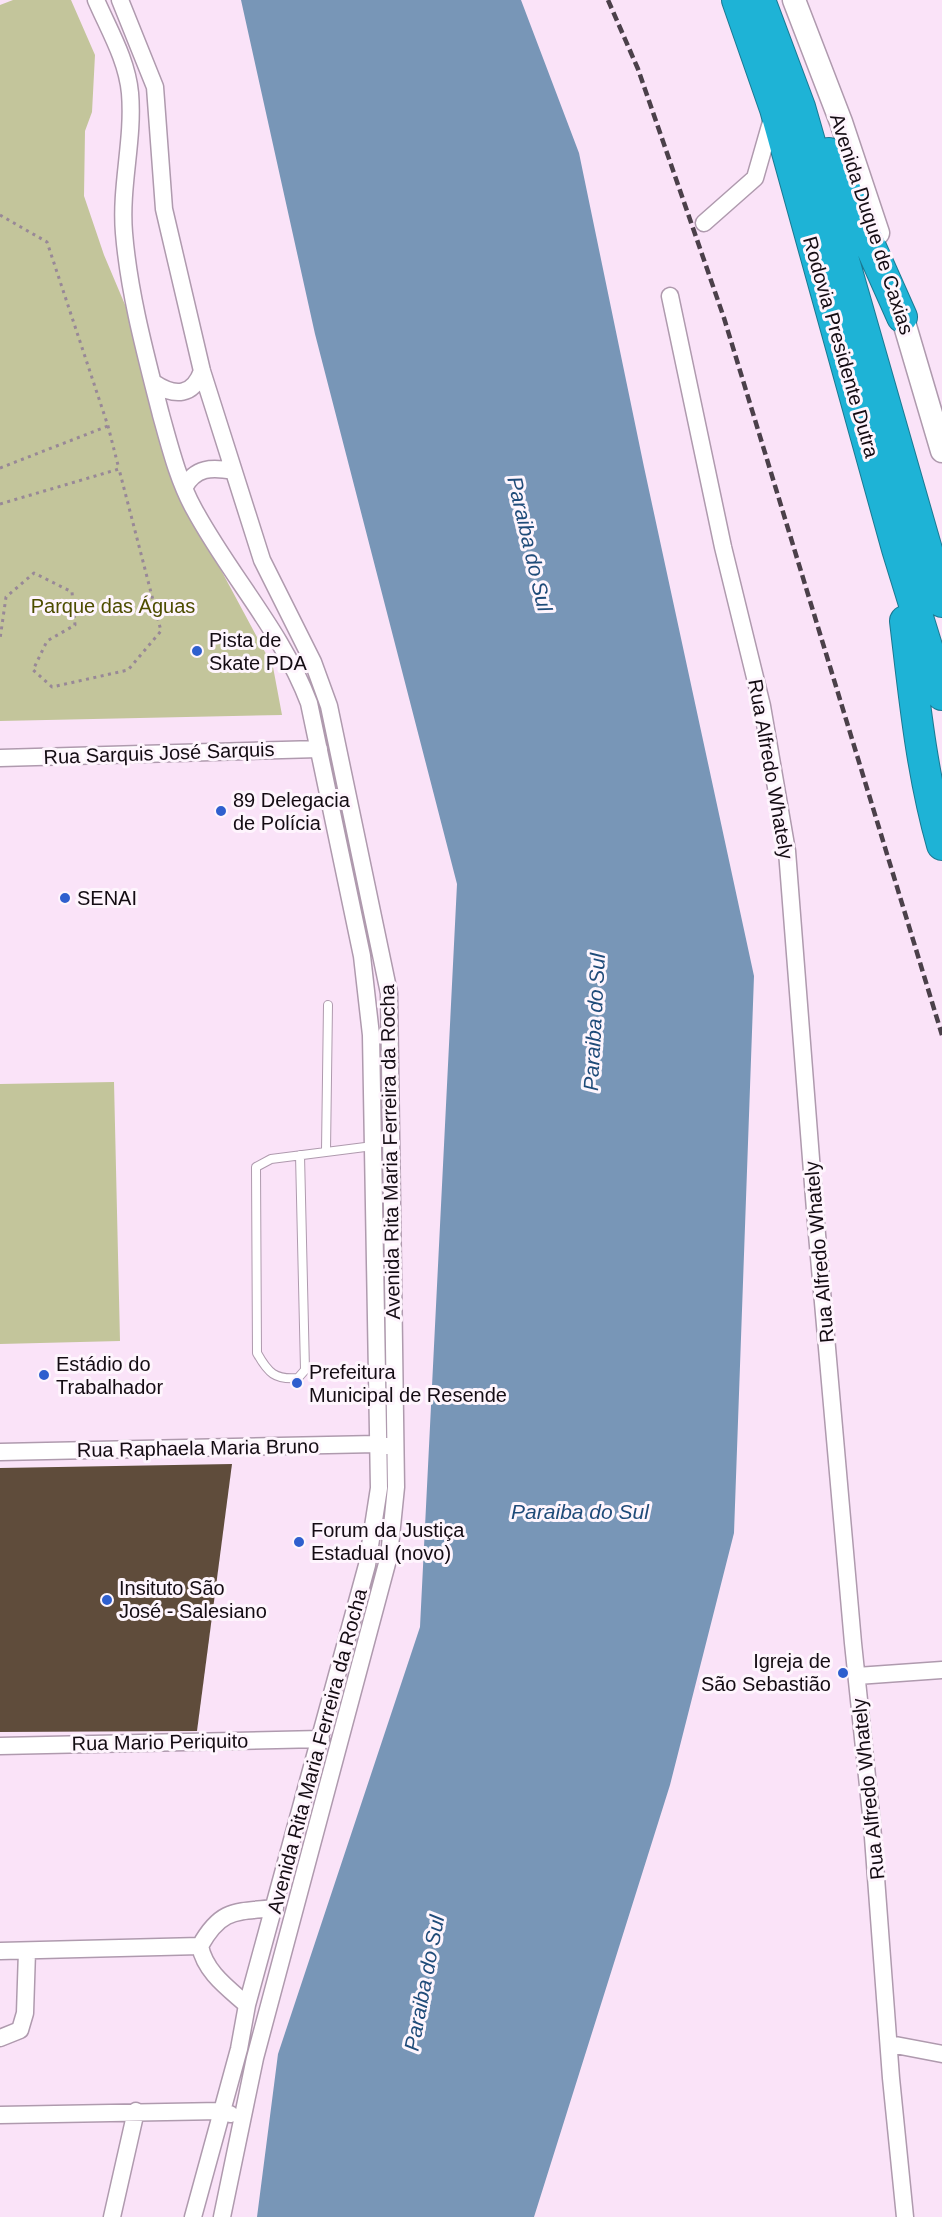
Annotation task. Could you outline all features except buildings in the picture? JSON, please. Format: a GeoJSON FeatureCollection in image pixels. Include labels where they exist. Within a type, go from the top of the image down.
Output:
{"type":"FeatureCollection","features":[{"type":"Feature","properties":{"kind":"highway","name":"Rodovia Presidente Dutra"},"geometry":{"type":"LineString","coordinates":[[737,0],[775,109],[897,549],[942,695]]}},
{"type":"Feature","properties":{"kind":"highway","name":"Rodovia Presidente Dutra"},"geometry":{"type":"LineString","coordinates":[[761,0],[800,107],[942,602]]}},
{"type":"Feature","properties":{"kind":"highway"},"geometry":{"type":"LineString","coordinates":[[761,0],[902,317]]}},
{"type":"Feature","properties":{"kind":"highway"},"geometry":{"type":"LineString","coordinates":[[897,549],[920,750],[931,806],[942,845]]}},
{"type":"Feature","properties":{"kind":"street","name":"Avenida Rita Maria Ferreira da Rocha"},"geometry":{"type":"LineString","coordinates":[[96,0],[122,59],[130,92],[131,115],[122,197],[124,232],[133,295],[154,384],[184,488],[215,544],[267,620],[296,670],[309,703],[362,956],[371,1035],[379,1488],[367,1565],[247,2005],[238,2049],[193,2217]]}},
{"type":"Feature","properties":{"kind":"street","name":"Avenida Rita Maria Ferreira da Rocha"},"geometry":{"type":"LineString","coordinates":[[120,0],[155,87],[164,209],[202,371],[262,560],[313,662],[329,706],[389,993],[396,1487],[389,1556],[255,2058],[222,2217]]}},
{"type":"Feature","properties":{"kind":"street","name":"Avenida Duque de Caxias"},"geometry":{"type":"LineString","coordinates":[[794,0],[841,122],[942,450]]}},
{"type":"Feature","properties":{"kind":"street"},"geometry":{"type":"LineString","coordinates":[[704,223],[755,178],[775,109]]}},
{"type":"Feature","properties":{"kind":"street","name":"Rua Alfredo Whately"},"geometry":{"type":"LineString","coordinates":[[670,296],[723,547],[762,706],[787,851],[890,2044],[891,2078],[905,2217]]}},
{"type":"Feature","properties":{"kind":"street"},"geometry":{"type":"LineString","coordinates":[[154,384],[166,391],[184,393],[193,388],[202,371]]}},
{"type":"Feature","properties":{"kind":"street"},"geometry":{"type":"LineString","coordinates":[[184,488],[196,472],[212,468],[233,471]]}},
{"type":"Feature","properties":{"kind":"street","name":"Rua Sarquis José Sarquis"},"geometry":{"type":"LineString","coordinates":[[0,758],[319,749]]}},
{"type":"Feature","properties":{"kind":"street","name":"Rua Raphaela Maria Bruno"},"geometry":{"type":"LineString","coordinates":[[0,1452],[377,1444],[395,1448]]}},
{"type":"Feature","properties":{"kind":"street"},"geometry":{"type":"LineString","coordinates":[[857,1676],[942,1670]]}},
{"type":"Feature","properties":{"kind":"street","name":"Rua Mario Periquito"},"geometry":{"type":"LineString","coordinates":[[0,1746],[321,1739]]}},
{"type":"Feature","properties":{"kind":"street"},"geometry":{"type":"LineString","coordinates":[[247,2005],[212,1972],[202,1955],[200,1946],[211,1926],[233,1912],[275,1908]]}},
{"type":"Feature","properties":{"kind":"street"},"geometry":{"type":"LineString","coordinates":[[0,1951],[200,1946]]}},
{"type":"Feature","properties":{"kind":"street"},"geometry":{"type":"LineString","coordinates":[[0,2038],[20,2030],[26,2013],[27,1951]]}},
{"type":"Feature","properties":{"kind":"street"},"geometry":{"type":"LineString","coordinates":[[890,2044],[942,2054]]}},
{"type":"Feature","properties":{"kind":"street"},"geometry":{"type":"LineString","coordinates":[[112,2217],[136,2111]]}},
{"type":"Feature","properties":{"kind":"street"},"geometry":{"type":"LineString","coordinates":[[0,2115],[221,2111],[243,2117]]}},
{"type":"Feature","properties":{"kind":"lane"},"geometry":{"type":"LineString","coordinates":[[326,1151],[328,1005]]}},
{"type":"Feature","properties":{"kind":"lane"},"geometry":{"type":"LineString","coordinates":[[300,1155],[305,1370],[298,1378],[281,1380],[267,1371],[257,1353],[256,1167],[271,1159],[326,1151],[373,1146]]}},
{"type":"Feature","properties":{"kind":"path"},"geometry":{"type":"LineString","coordinates":[[0,215],[47,242],[108,426],[161,631],[128,670],[52,687],[33,669],[46,640],[75,625],[72,592],[34,573],[6,597],[0,639]]}},
{"type":"Feature","properties":{"kind":"path"},"geometry":{"type":"LineString","coordinates":[[0,468],[108,426]]}},
{"type":"Feature","properties":{"kind":"path"},"geometry":{"type":"LineString","coordinates":[[0,504],[119,469]]}},
{"type":"Feature","properties":{"kind":"green space","name":"Parque das Águas"},"geometry":{"type":"Polygon","coordinates":[[[13,0],[71,0],[95,55],[92,112],[85,131],[84,196],[104,255],[142,345],[192,516],[273,667],[282,715],[0,721],[0,5],[13,0]]]}},
{"type":"Feature","properties":{"kind":"green space"},"geometry":{"type":"Polygon","coordinates":[[[114,1082],[120,1341],[0,1344],[0,1084],[114,1082]]]}},
{"type":"Feature","properties":{"kind":"water","name":"Paraiba do Sul"},"geometry":{"type":"Polygon","coordinates":[[[241,0],[521,0],[579,153],[754,976],[734,1533],[670,1785],[534,2217],[257,2217],[278,2054],[420,1627],[457,884],[315,334],[241,0]]]}},
{"type":"Feature","properties":{"kind":"railway"},"geometry":{"type":"LineString","coordinates":[[608,0],[638,69],[724,318],[942,1035]]}},
{"type":"Feature","properties":{"kind":"place","name":"Pista de Skate PDA"},"geometry":{"type":"Point","coordinates":[197,651]}},
{"type":"Feature","properties":{"kind":"place","name":"89 Delegacia de Polícia"},"geometry":{"type":"Point","coordinates":[221,811]}},
{"type":"Feature","properties":{"kind":"place","name":"SENAI"},"geometry":{"type":"Point","coordinates":[65,898]}},
{"type":"Feature","properties":{"kind":"place","name":"Estádio do Trabalhador"},"geometry":{"type":"Point","coordinates":[44,1375]}},
{"type":"Feature","properties":{"kind":"place","name":"Prefeitura Municipal de Resende"},"geometry":{"type":"Point","coordinates":[297,1383]}},
{"type":"Feature","properties":{"kind":"place","name":"Forum da Justiça Estadual (novo)"},"geometry":{"type":"Point","coordinates":[299,1542]}},
{"type":"Feature","properties":{"kind":"place","name":"Insituto São José - Salesiano"},"geometry":{"type":"Point","coordinates":[107,1600]}},
{"type":"Feature","properties":{"kind":"place","name":"Igreja de São Sebastião"},"geometry":{"type":"Point","coordinates":[843,1673]}}]}
